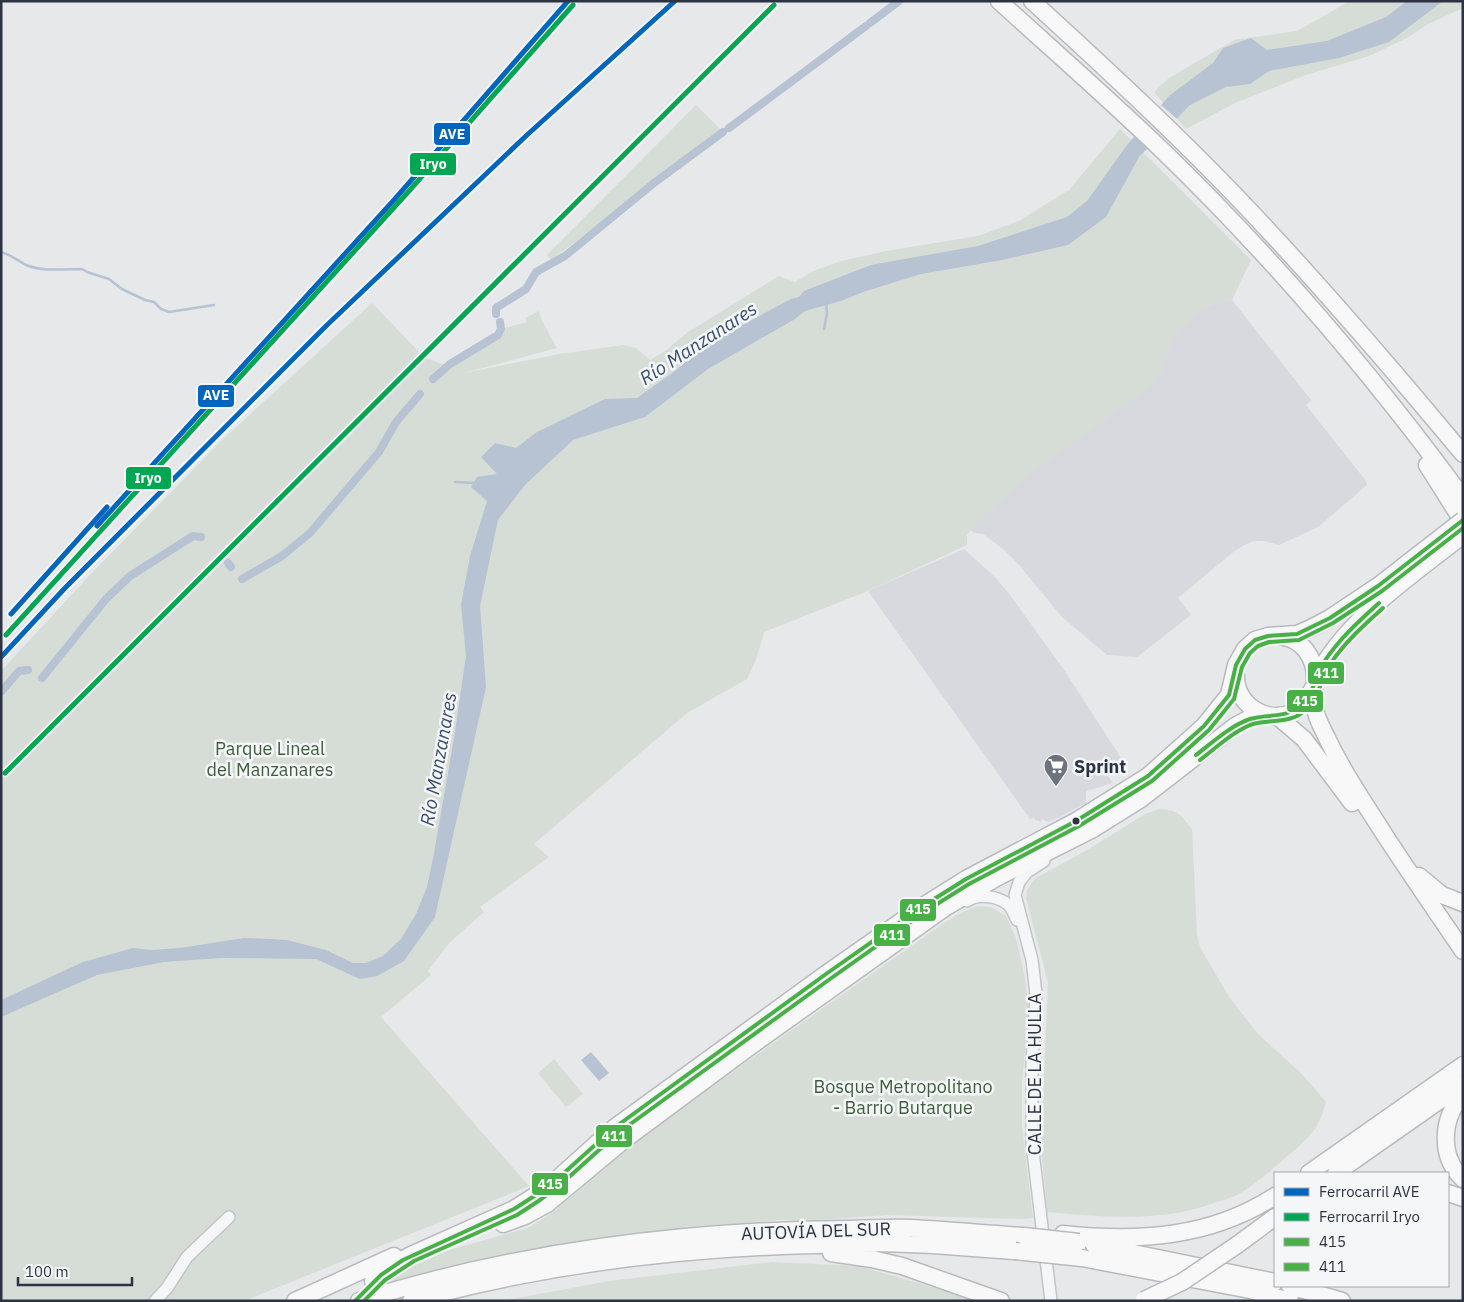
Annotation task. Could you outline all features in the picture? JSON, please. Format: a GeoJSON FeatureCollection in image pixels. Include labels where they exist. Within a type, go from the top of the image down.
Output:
{"type":"FeatureCollection","features":[{"type":"Feature","properties":{"kind":"highway"},"geometry":{"type":"LineString","coordinates":[[999,1],[1165,153],[1252,242],[1311,307],[1368,375],[1463,498]]}},
{"type":"Feature","properties":{"kind":"highway"},"geometry":{"type":"LineString","coordinates":[[1032,1],[1181,140],[1266,228],[1380,355],[1463,454]]}},
{"type":"Feature","properties":{"kind":"highway"},"geometry":{"type":"LineString","coordinates":[[446,1239],[502,1225],[525,1216],[553,1200],[624,1140],[946,907],[996,878],[1093,829],[1141,799],[1234,726],[1248,719],[1293,712],[1305,702],[1324,662],[1336,645],[1463,521],[1431,473],[1411,431]]}},
{"type":"Feature","properties":{"kind":"highway"},"geometry":{"type":"LineString","coordinates":[[373,1281],[396,1263],[411,1255],[514,1209],[536,1195],[555,1181],[614,1128],[923,906],[966,879],[1076,821],[1148,776],[1204,726],[1229,694],[1236,665],[1245,649],[1255,640],[1270,635],[1297,634],[1330,618],[1435,550],[1463,535]]}},
{"type":"Feature","properties":{"kind":"highway"},"geometry":{"type":"LineString","coordinates":[[1270,635],[1289,638],[1303,646],[1308,653],[1314,668],[1314,706],[1334,754],[1353,786],[1463,951]]}},
{"type":"Feature","properties":{"kind":"highway"},"geometry":{"type":"LineString","coordinates":[[1236,665],[1236,685],[1243,700],[1254,710],[1272,715],[1304,739],[1341,787],[1463,965]]}},
{"type":"Feature","properties":{"kind":"highway"},"geometry":{"type":"LineString","coordinates":[[1387,837],[1419,876],[1430,886],[1442,895],[1463,904]]}},
{"type":"Feature","properties":{"kind":"highway"},"geometry":{"type":"LineString","coordinates":[[1436,1084],[1463,1060]]}},
{"type":"Feature","properties":{"kind":"highway"},"geometry":{"type":"LineString","coordinates":[[1310,1172],[1463,1065]]}},
{"type":"Feature","properties":{"kind":"highway"},"geometry":{"type":"LineString","coordinates":[[1337,1172],[1463,1084]]}},
{"type":"Feature","properties":{"kind":"highway"},"geometry":{"type":"LineString","coordinates":[[1463,1095],[1452,1108],[1446,1124],[1445,1144],[1450,1161],[1458,1175],[1463,1179]]}},
{"type":"Feature","properties":{"kind":"highway"},"geometry":{"type":"LineString","coordinates":[[1449,1194],[1463,1198]]}},
{"type":"Feature","properties":{"kind":"highway"},"geometry":{"type":"LineString","coordinates":[[295,1301],[536,1195]]}},
{"type":"Feature","properties":{"kind":"highway"},"geometry":{"type":"LineString","coordinates":[[1081,1245],[1104,1238],[1152,1237],[1192,1231],[1228,1220],[1274,1197]]}},
{"type":"Feature","properties":{"kind":"highway"},"geometry":{"type":"LineString","coordinates":[[1142,1300],[1182,1282],[1274,1219]]}},
{"type":"Feature","properties":{"kind":"highway"},"geometry":{"type":"LineString","coordinates":[[1241,1243],[1264,1232],[1274,1225]]}},
{"type":"Feature","properties":{"kind":"highway","name":"AUTOVÍA DEL SUR"},"geometry":{"type":"LineString","coordinates":[[361,1300],[464,1272],[577,1250],[664,1239],[770,1231],[910,1228],[1024,1236],[1274,1282]]}},
{"type":"Feature","properties":{"kind":"highway","name":"AUTOVÍA DEL SUR"},"geometry":{"type":"LineString","coordinates":[[411,1301],[498,1280],[646,1256],[753,1246],[909,1244],[1015,1251],[1081,1245],[1290,1301]]}},
{"type":"Feature","properties":{"kind":"highway"},"geometry":{"type":"LineString","coordinates":[[711,1250],[746,1254],[835,1252],[902,1266],[1001,1301]]}},
{"type":"Feature","properties":{"kind":"highway"},"geometry":{"type":"LineString","coordinates":[[1293,1287],[1342,1301]]}},
{"type":"Feature","properties":{"kind":"street"},"geometry":{"type":"LineString","coordinates":[[1026,937],[1015,895],[1019,882],[1027,872],[1093,829]]}},
{"type":"Feature","properties":{"kind":"street"},"geometry":{"type":"LineString","coordinates":[[886,949],[970,899],[986,896],[996,898],[1010,906],[1026,937]]}},
{"type":"Feature","properties":{"kind":"street","name":"CALLE DE LA HULLA"},"geometry":{"type":"LineString","coordinates":[[1026,937],[1032,960],[1036,994],[1032,1064],[1032,1144],[1051,1301]]}},
{"type":"Feature","properties":{"kind":"street"},"geometry":{"type":"LineString","coordinates":[[155,1301],[168,1288],[187,1257],[229,1217]]}},
{"type":"Feature","properties":{"kind":"shaded area"},"geometry":{"type":"Polygon","coordinates":[[[1232,300],[1311,400],[1306,405],[1366,481],[1367,485],[1318,527],[1279,545],[1264,541],[1254,541],[1232,553],[1178,598],[1191,615],[1137,657],[1107,655],[1062,617],[1019,565],[1003,549],[983,534],[975,533],[969,529],[1172,330],[1208,305],[1232,300]]]}},
{"type":"Feature","properties":{"kind":"shaded area"},"geometry":{"type":"Polygon","coordinates":[[[964,549],[996,578],[1010,595],[1064,670],[1125,764],[1108,776],[1113,783],[1086,791],[1086,803],[1049,822],[1042,819],[1041,822],[1035,820],[1035,818],[1030,819],[868,591],[964,549]]]}},
{"type":"Feature","properties":{"kind":"green space"},"geometry":{"type":"Polygon","coordinates":[[[1350,1],[1463,1],[1463,8],[1428,24],[1407,38],[1369,56],[1306,75],[1235,103],[1186,129],[1154,92],[1169,78],[1234,40],[1297,31],[1350,1]]]}},
{"type":"Feature","properties":{"kind":"green space"},"geometry":{"type":"Polygon","coordinates":[[[696,105],[722,131],[551,260],[547,255],[696,105]]]}},
{"type":"Feature","properties":{"kind":"green space","name":"Parque Lineal del Manzanares"},"geometry":{"type":"Polygon","coordinates":[[[1120,129],[1251,260],[1232,300],[1208,305],[1174,335],[1162,371],[1151,387],[1037,469],[982,518],[967,535],[967,545],[868,591],[764,632],[756,660],[747,679],[687,713],[534,844],[549,857],[480,907],[484,912],[449,943],[428,971],[431,975],[381,1017],[529,1186],[244,1301],[1,1301],[1,671],[89,576],[221,441],[372,303],[424,357],[450,367],[500,338],[505,328],[527,322],[525,318],[539,311],[541,319],[557,348],[464,373],[559,354],[624,345],[636,348],[650,360],[665,351],[688,332],[779,276],[795,282],[811,272],[841,261],[886,251],[978,236],[1019,221],[1069,190],[1120,129]]]}},
{"type":"Feature","properties":{"kind":"green space","name":"Bosque Metropolitano - Barrio Butarque"},"geometry":{"type":"Polygon","coordinates":[[[1159,809],[1176,812],[1192,829],[1197,935],[1200,947],[1229,997],[1258,1034],[1302,1074],[1326,1102],[1319,1121],[1311,1134],[1262,1178],[1231,1198],[1196,1209],[1154,1216],[1111,1217],[1047,1212],[1041,1146],[1048,982],[1026,898],[1027,890],[1034,879],[1089,849],[1145,814],[1159,809]]]}},
{"type":"Feature","properties":{"kind":"green space","name":"Bosque Metropolitano - Barrio Butarque"},"geometry":{"type":"Polygon","coordinates":[[[978,906],[991,907],[1006,916],[1016,938],[1025,978],[1029,1013],[1022,1081],[1022,1128],[1033,1218],[888,1215],[817,1220],[778,1220],[691,1228],[598,1238],[495,1257],[384,1283],[403,1269],[431,1255],[528,1228],[553,1212],[647,1132],[944,923],[962,912],[978,906]]]}},
{"type":"Feature","properties":{"kind":"green space"},"geometry":{"type":"Polygon","coordinates":[[[554,1059],[583,1094],[566,1107],[538,1073],[554,1059]]]}},
{"type":"Feature","properties":{"kind":"green space"},"geometry":{"type":"Polygon","coordinates":[[[772,1262],[859,1266],[980,1301],[501,1301],[609,1281],[772,1262]]]}},
{"type":"Feature","properties":{"kind":"water"},"geometry":{"type":"Polygon","coordinates":[[[1407,1],[1443,1],[1389,42],[1339,58],[1269,71],[1250,84],[1226,87],[1190,105],[1139,157],[1106,217],[1068,245],[1002,260],[921,274],[805,311],[795,319],[708,369],[645,417],[573,440],[525,485],[498,520],[480,606],[486,687],[435,917],[404,961],[377,976],[360,979],[316,959],[221,958],[164,962],[97,975],[1,1017],[1,1000],[83,962],[133,948],[152,950],[180,948],[244,938],[287,940],[326,950],[353,963],[366,963],[383,956],[401,939],[416,914],[427,887],[434,853],[466,656],[461,605],[470,556],[487,501],[471,487],[477,477],[497,474],[481,457],[495,443],[516,448],[537,432],[605,399],[637,398],[675,371],[710,342],[718,340],[791,299],[799,297],[804,291],[871,265],[978,246],[1067,217],[1087,201],[1127,145],[1169,96],[1213,63],[1223,48],[1251,38],[1267,50],[1327,41],[1386,17],[1407,1]]]}},
{"type":"Feature","properties":{"kind":"water"},"geometry":{"type":"Polygon","coordinates":[[[591,1052],[609,1073],[599,1081],[581,1060],[591,1052]]]}},
{"type":"Feature","properties":{"kind":"pier"},"geometry":{"type":"Polygon","coordinates":[[[1161,105],[1177,119],[1147,149],[1134,136],[1161,105]]]}},
{"type":"Feature","properties":{"kind":"waterway"},"geometry":{"type":"LineString","coordinates":[[870,23],[899,1]]}},
{"type":"Feature","properties":{"kind":"waterway"},"geometry":{"type":"LineString","coordinates":[[729,128],[866,26]]}},
{"type":"Feature","properties":{"kind":"waterway"},"geometry":{"type":"LineString","coordinates":[[496,314],[496,308],[526,289],[536,272],[565,256],[654,183],[723,132]]}},
{"type":"Feature","properties":{"kind":"waterway"},"geometry":{"type":"LineString","coordinates":[[1,252],[26,265],[39,269],[82,269],[109,279],[122,289],[145,300],[154,302],[161,309],[169,312],[214,305]]}},
{"type":"Feature","properties":{"kind":"waterway"},"geometry":{"type":"LineString","coordinates":[[824,329],[827,313],[826,303]]}},
{"type":"Feature","properties":{"kind":"waterway"},"geometry":{"type":"LineString","coordinates":[[433,379],[450,364],[498,335],[501,329],[500,322]]}},
{"type":"Feature","properties":{"kind":"waterway"},"geometry":{"type":"LineString","coordinates":[[242,579],[282,556],[310,533],[379,452],[396,422],[420,394]]}},
{"type":"Feature","properties":{"kind":"waterway"},"geometry":{"type":"LineString","coordinates":[[455,482],[476,483]]}},
{"type":"Feature","properties":{"kind":"waterway"},"geometry":{"type":"LineString","coordinates":[[42,678],[106,599],[130,576],[193,536],[201,537]]}},
{"type":"Feature","properties":{"kind":"waterway"},"geometry":{"type":"LineString","coordinates":[[228,563],[231,567]]}},
{"type":"Feature","properties":{"kind":"waterway"},"geometry":{"type":"LineString","coordinates":[[1,692],[19,671],[28,670]]}},
{"type":"Feature","properties":{"kind":"rail line","name":"AVE"},"geometry":{"type":"LineString","coordinates":[[97,526],[394,200],[568,1]]}},
{"type":"Feature","properties":{"kind":"rail line","name":"AVE"},"geometry":{"type":"LineString","coordinates":[[1,657],[65,588],[326,326],[527,135],[675,1]]}},
{"type":"Feature","properties":{"kind":"rail line","name":"Iryo"},"geometry":{"type":"LineString","coordinates":[[6,635],[409,191],[573,5]]}},
{"type":"Feature","properties":{"kind":"rail line","name":"Iryo"},"geometry":{"type":"LineString","coordinates":[[5,773],[774,5]]}},
{"type":"Feature","properties":{"kind":"rail line","name":"AVE"},"geometry":{"type":"LineString","coordinates":[[11,614],[107,507]]}},
{"type":"Feature","properties":{"kind":"transit line","name":"415"},"geometry":{"type":"LineString","coordinates":[[355,1301],[381,1275],[403,1260],[514,1209],[536,1195],[555,1181],[614,1128],[923,906],[966,879],[1076,821],[1148,776],[1204,726],[1229,695],[1236,665],[1245,649],[1255,640],[1268,636],[1297,634],[1330,618],[1378,586],[1463,520]]}},
{"type":"Feature","properties":{"kind":"transit line","name":"411"},"geometry":{"type":"LineString","coordinates":[[364,1301],[385,1280],[414,1261],[517,1215],[540,1200],[559,1186],[618,1133],[926,911],[969,884],[1079,826],[1152,781],[1209,730],[1234,699],[1242,667],[1250,653],[1258,646],[1269,642],[1299,640],[1333,623],[1382,591],[1463,528]]}},
{"type":"Feature","properties":{"kind":"transit line","name":"415"},"geometry":{"type":"LineString","coordinates":[[1196,755],[1243,722],[1250,719],[1281,715],[1298,708],[1311,693],[1321,668],[1336,646],[1379,603]]}},
{"type":"Feature","properties":{"kind":"transit line","name":"411"},"geometry":{"type":"LineString","coordinates":[[1200,760],[1243,728],[1263,722],[1290,719],[1302,713],[1312,702],[1327,669],[1336,655],[1383,608]]}},
{"type":"Feature","properties":{"kind":"place","name":"Sprint"},"geometry":{"type":"Point","coordinates":[1056,787]}},
{"type":"Feature","properties":{"kind":"water label","name":"Río Manzanares"},"geometry":{"type":"Point","coordinates":[698,343]}},
{"type":"Feature","properties":{"kind":"water label","name":"Río Manzanares"},"geometry":{"type":"Point","coordinates":[438,759]}}]}
